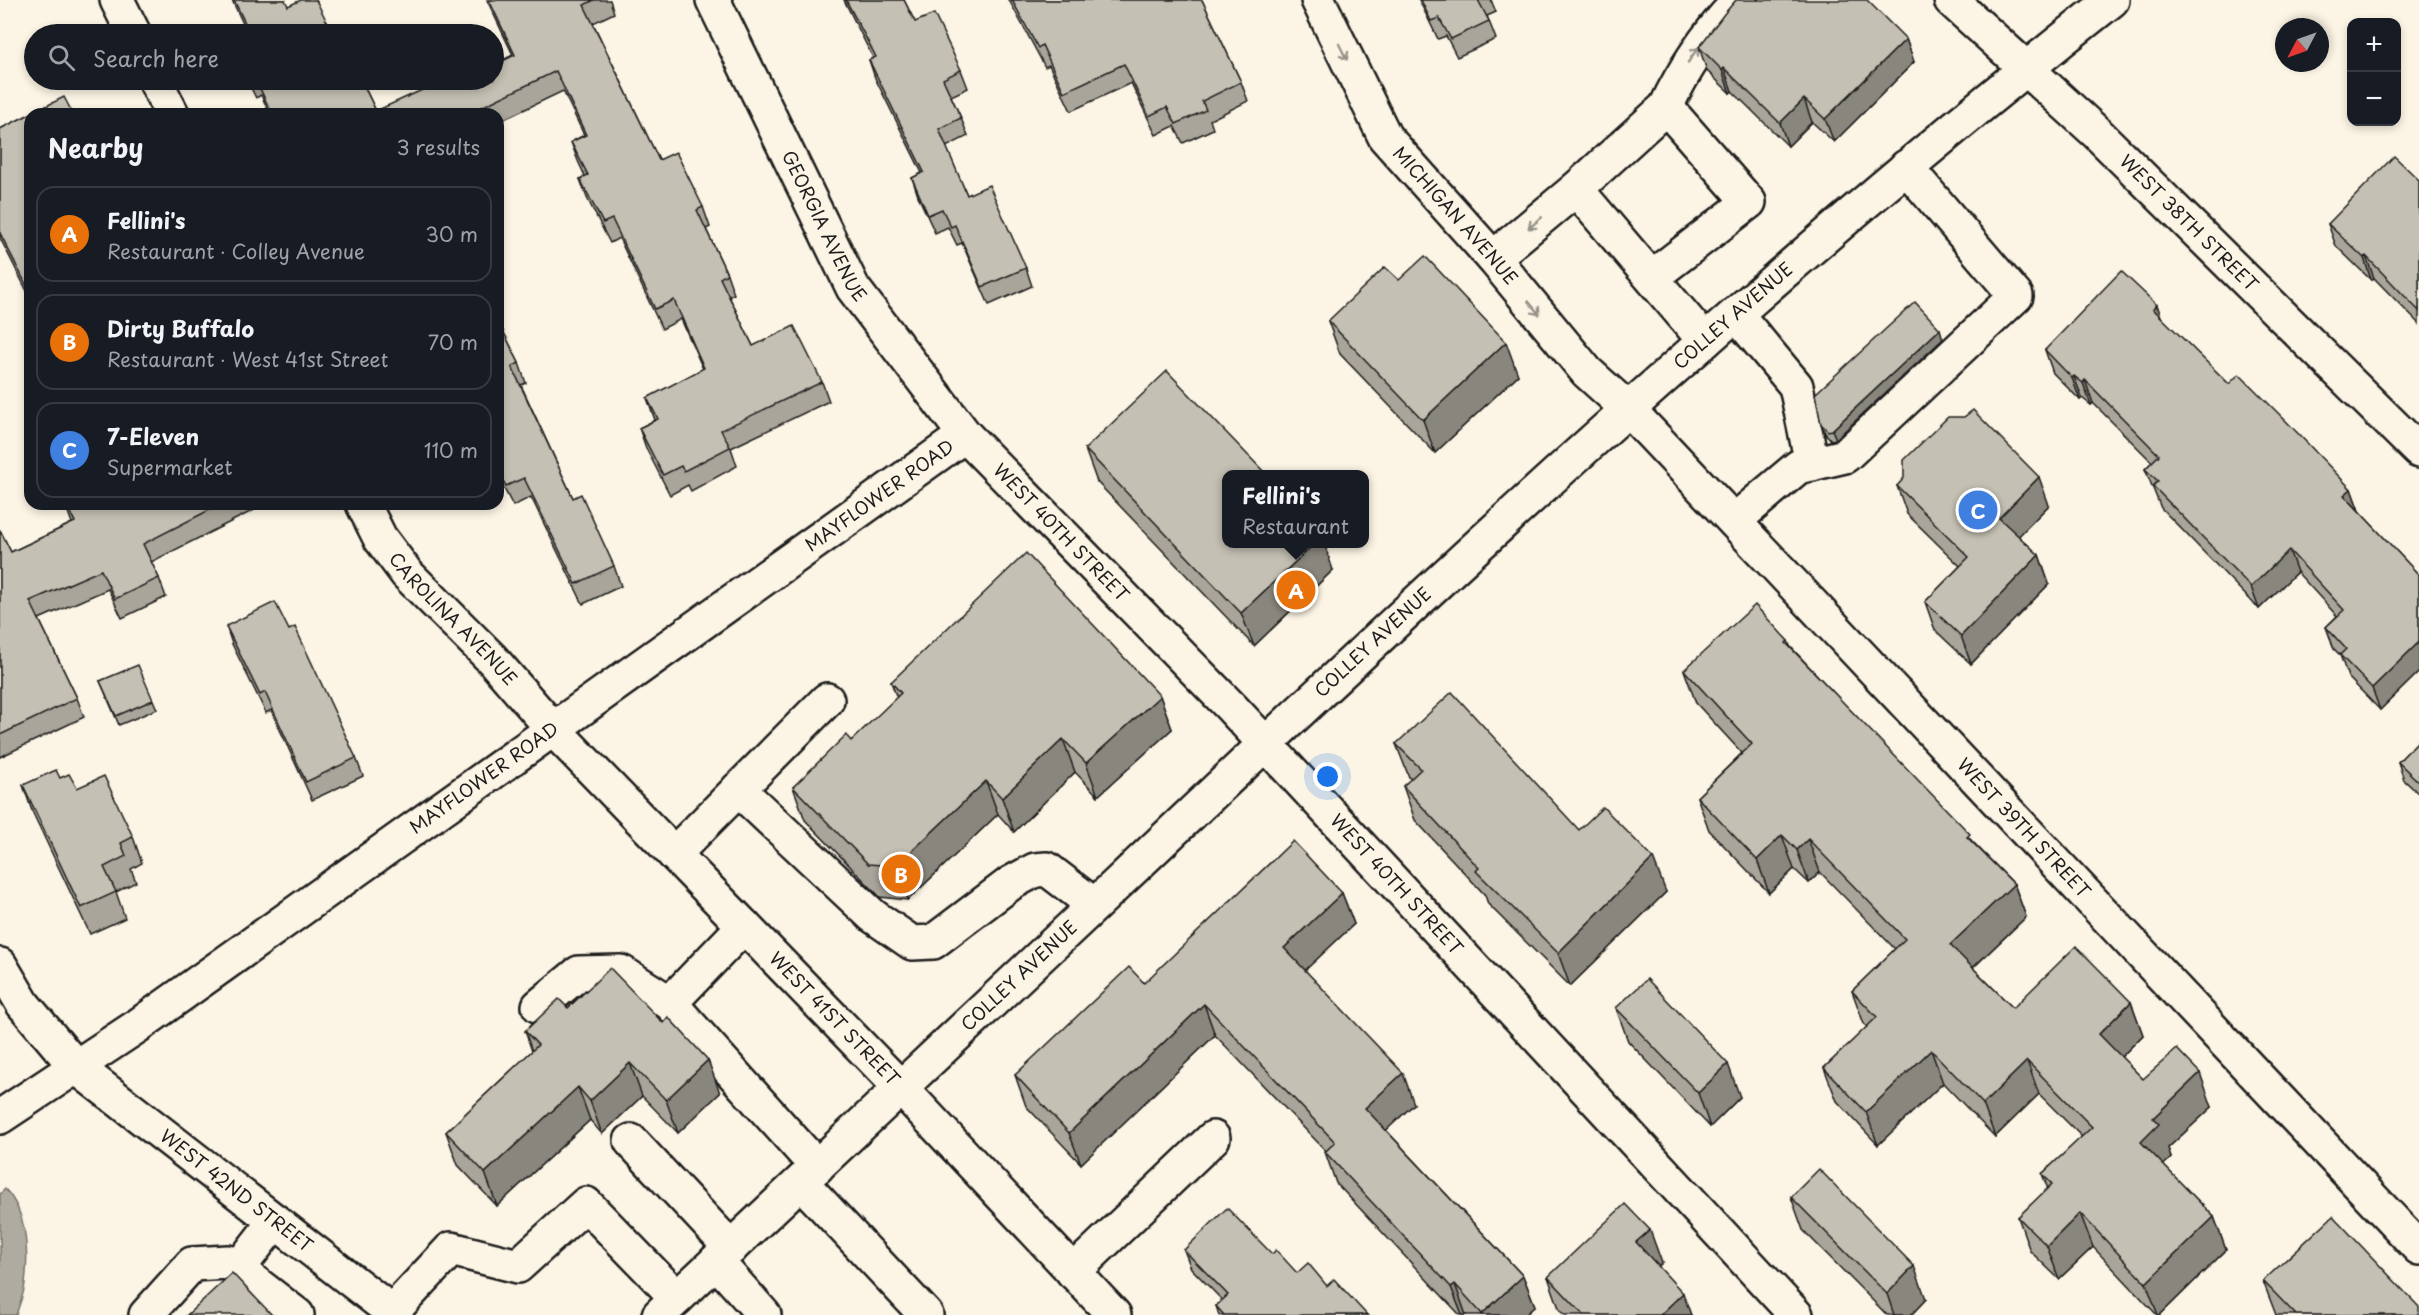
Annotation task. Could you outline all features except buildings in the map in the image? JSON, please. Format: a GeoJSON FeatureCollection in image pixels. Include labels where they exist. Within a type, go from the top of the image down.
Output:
{"type":"FeatureCollection","features":[{"type":"Feature","properties":{"kind":"street"},"geometry":{"type":"LineString","coordinates":[[117,0],[129,24]]}},
{"type":"Feature","properties":{"kind":"street","name":"GEORGIA AVENUE"},"geometry":{"type":"LineString","coordinates":[[713,0],[853,288],[965,435]]}},
{"type":"Feature","properties":{"kind":"street","name":"MICHIGAN AVENUE"},"geometry":{"type":"LineString","coordinates":[[1318,0],[1385,137],[1493,258],[1587,372],[1628,409]]}},
{"type":"Feature","properties":{"kind":"street"},"geometry":{"type":"LineString","coordinates":[[1493,258],[1576,189],[1666,107],[1683,71],[1698,48],[1717,23],[1740,0]]}},
{"type":"Feature","properties":{"kind":"street","name":"WEST 38TH STREET"},"geometry":{"type":"LineString","coordinates":[[1951,0],[2097,133],[2419,451]]}},
{"type":"Feature","properties":{"kind":"street","name":"COLLEY AVENUE"},"geometry":{"type":"LineString","coordinates":[[668,1307],[1408,609],[1628,409],[1906,167],[2112,0]]}},
{"type":"Feature","properties":{"kind":"street"},"geometry":{"type":"LineString","coordinates":[[160,90],[168,108]]}},
{"type":"Feature","properties":{"kind":"street"},"geometry":{"type":"LineString","coordinates":[[1652,277],[1749,202],[1666,107]]}},
{"type":"Feature","properties":{"kind":"street"},"geometry":{"type":"LineString","coordinates":[[1734,521],[1798,467],[1845,456],[2016,296],[1906,167]]}},
{"type":"Feature","properties":{"kind":"street"},"geometry":{"type":"LineString","coordinates":[[1576,189],[1705,340]]}},
{"type":"Feature","properties":{"kind":"street"},"geometry":{"type":"LineString","coordinates":[[1736,314],[1796,386],[1812,464]]}},
{"type":"Feature","properties":{"kind":"street","name":"WEST 39TH STREET"},"geometry":{"type":"LineString","coordinates":[[1628,409],[2419,1248]]}},
{"type":"Feature","properties":{"kind":"street","name":"MAYFLOWER ROAD"},"geometry":{"type":"LineString","coordinates":[[0,1117],[146,1020],[965,435]]}},
{"type":"Feature","properties":{"kind":"street","name":"WEST 40TH STREET"},"geometry":{"type":"LineString","coordinates":[[965,435],[1265,744],[1796,1315]]}},
{"type":"Feature","properties":{"kind":"street","name":"CAROLINA AVENUE"},"geometry":{"type":"LineString","coordinates":[[366,510],[380,538],[406,574],[492,659],[552,728]]}},
{"type":"Feature","properties":{"kind":"street"},"geometry":{"type":"LineString","coordinates":[[674,854],[827,700]]}},
{"type":"Feature","properties":{"kind":"street","name":"WEST 41ST STREET"},"geometry":{"type":"LineString","coordinates":[[552,728],[901,1088],[1114,1315]]}},
{"type":"Feature","properties":{"kind":"street"},"geometry":{"type":"LineString","coordinates":[[738,789],[873,916],[912,943],[933,942],[1011,883],[1035,870],[1047,869],[1094,905]]}},
{"type":"Feature","properties":{"kind":"street"},"geometry":{"type":"LineString","coordinates":[[670,1003],[744,927]]}},
{"type":"Feature","properties":{"kind":"street","name":"WEST 42ND STREET"},"geometry":{"type":"LineString","coordinates":[[0,965],[23,1004],[76,1067],[394,1313]]}},
{"type":"Feature","properties":{"kind":"street"},"geometry":{"type":"LineString","coordinates":[[539,1006],[579,973],[621,972],[670,1003],[926,1315]]}},
{"type":"Feature","properties":{"kind":"street"},"geometry":{"type":"LineString","coordinates":[[1073,1272],[1213,1138]]}},
{"type":"Feature","properties":{"kind":"street"},"geometry":{"type":"LineString","coordinates":[[631,1141],[724,1255],[764,1315]]}},
{"type":"Feature","properties":{"kind":"street"},"geometry":{"type":"LineString","coordinates":[[394,1313],[451,1248],[518,1266],[586,1204],[668,1307]]}},
{"type":"Feature","properties":{"kind":"street"},"geometry":{"type":"LineString","coordinates":[[238,1269],[275,1221]]}},
{"type":"Feature","properties":{"kind":"street"},"geometry":{"type":"LineString","coordinates":[[146,1315],[192,1264],[228,1262],[297,1315]]}},
{"type":"Feature","properties":{"kind":"shaded area"},"geometry":{"type":"Polygon","coordinates":[[[5,1189],[18,1209],[25,1233],[26,1271],[23,1295],[16,1315],[0,1315],[0,1194],[5,1189]]]}},
{"type":"Feature","properties":{"kind":"place","name":"7-Eleven"},"geometry":{"type":"Point","coordinates":[1978,510]}},
{"type":"Feature","properties":{"kind":"place","name":"Fellini's"},"geometry":{"type":"Point","coordinates":[1296,590]}},
{"type":"Feature","properties":{"kind":"place","name":"Dirty Buffalo"},"geometry":{"type":"Point","coordinates":[901,874]}}]}
